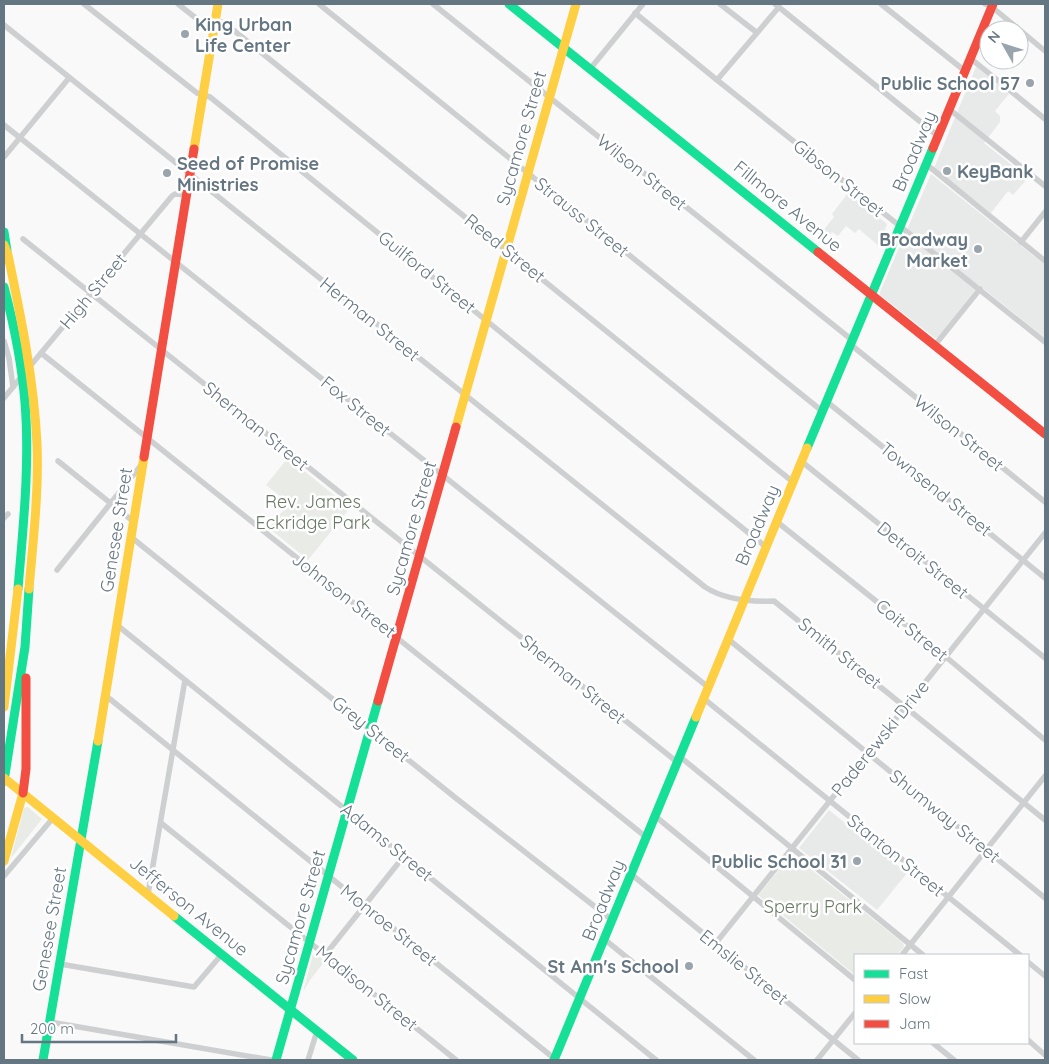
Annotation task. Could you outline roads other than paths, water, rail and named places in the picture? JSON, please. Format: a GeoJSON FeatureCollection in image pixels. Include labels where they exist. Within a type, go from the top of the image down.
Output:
{"type":"FeatureCollection","features":[{"type":"Feature","properties":{"kind":"main road","name":"Genesee Street"},"geometry":{"type":"LineString","coordinates":[[43,1060],[82,840],[218,4]]}},
{"type":"Feature","properties":{"kind":"main road","name":"Fillmore Avenue"},"geometry":{"type":"LineString","coordinates":[[509,4],[1045,434]]}},
{"type":"Feature","properties":{"kind":"main road","name":"Sycamore Street"},"geometry":{"type":"LineString","coordinates":[[276,1060],[398,638],[576,4]]}},
{"type":"Feature","properties":{"kind":"main road","name":"Broadway"},"geometry":{"type":"LineString","coordinates":[[555,1060],[776,521],[965,72],[990,5]]}},
{"type":"Feature","properties":{"kind":"main road"},"geometry":{"type":"LineString","coordinates":[[4,232],[28,352],[37,444],[36,492],[25,647],[26,769],[22,793],[4,861]]}},
{"type":"Feature","properties":{"kind":"main road"},"geometry":{"type":"LineString","coordinates":[[4,245],[8,255]]}},
{"type":"Feature","properties":{"kind":"main road"},"geometry":{"type":"LineString","coordinates":[[4,287],[24,388],[26,426],[25,480],[19,569],[4,707]]}},
{"type":"Feature","properties":{"kind":"main road"},"geometry":{"type":"LineString","coordinates":[[4,636],[19,569]]}},
{"type":"Feature","properties":{"kind":"main road"},"geometry":{"type":"LineString","coordinates":[[4,780],[25,647]]}},
{"type":"Feature","properties":{"kind":"main road","name":"Jefferson Avenue"},"geometry":{"type":"LineString","coordinates":[[4,780],[82,840],[353,1060]]}},
{"type":"Feature","properties":{"kind":"street","name":"Guilford Street"},"geometry":{"type":"LineString","coordinates":[[84,4],[197,93],[210,97],[766,547]]}},
{"type":"Feature","properties":{"kind":"street","name":"Reed Street"},"geometry":{"type":"LineString","coordinates":[[178,4],[206,26],[222,22],[226,24],[793,482]]}},
{"type":"Feature","properties":{"kind":"street","name":"Strauss Street"},"geometry":{"type":"LineString","coordinates":[[319,4],[822,411]]}},
{"type":"Feature","properties":{"kind":"street","name":"Wilson Street"},"geometry":{"type":"LineString","coordinates":[[433,4],[851,342],[1045,502]]}},
{"type":"Feature","properties":{"kind":"street"},"geometry":{"type":"LineString","coordinates":[[590,69],[642,4]]}},
{"type":"Feature","properties":{"kind":"street"},"geometry":{"type":"LineString","coordinates":[[720,4],[756,32]]}},
{"type":"Feature","properties":{"kind":"street"},"geometry":{"type":"LineString","coordinates":[[881,4],[965,72]]}},
{"type":"Feature","properties":{"kind":"street"},"geometry":{"type":"LineString","coordinates":[[717,80],[777,5],[938,136]]}},
{"type":"Feature","properties":{"kind":"street"},"geometry":{"type":"LineString","coordinates":[[990,5],[1045,50]]}},
{"type":"Feature","properties":{"kind":"street","name":"Gibson Street"},"geometry":{"type":"LineString","coordinates":[[635,13],[1045,342]]}},
{"type":"Feature","properties":{"kind":"street","name":"Herman Street"},"geometry":{"type":"LineString","coordinates":[[4,25],[705,586],[718,593],[744,600]]}},
{"type":"Feature","properties":{"kind":"street"},"geometry":{"type":"LineString","coordinates":[[970,58],[1045,119]]}},
{"type":"Feature","properties":{"kind":"street"},"geometry":{"type":"LineString","coordinates":[[4,157],[69,78]]}},
{"type":"Feature","properties":{"kind":"street"},"geometry":{"type":"LineString","coordinates":[[949,109],[1045,186]]}},
{"type":"Feature","properties":{"kind":"street","name":"Fox Street"},"geometry":{"type":"LineString","coordinates":[[4,125],[708,687]]}},
{"type":"Feature","properties":{"kind":"street"},"geometry":{"type":"LineString","coordinates":[[926,164],[1045,261]]}},
{"type":"Feature","properties":{"kind":"street","name":"High Street"},"geometry":{"type":"LineString","coordinates":[[4,398],[173,194],[187,195]]}},
{"type":"Feature","properties":{"kind":"street"},"geometry":{"type":"LineString","coordinates":[[1021,242],[1045,212]]}},
{"type":"Feature","properties":{"kind":"street","name":"Sherman Street"},"geometry":{"type":"LineString","coordinates":[[23,239],[420,558],[792,848],[922,954]]}},
{"type":"Feature","properties":{"kind":"street"},"geometry":{"type":"LineString","coordinates":[[935,345],[980,289]]}},
{"type":"Feature","properties":{"kind":"street"},"geometry":{"type":"LineString","coordinates":[[4,341],[14,386]]}},
{"type":"Feature","properties":{"kind":"street","name":"Johnson Street"},"geometry":{"type":"LineString","coordinates":[[39,355],[148,438],[646,837]]}},
{"type":"Feature","properties":{"kind":"street","name":"Townsend Street"},"geometry":{"type":"LineString","coordinates":[[826,401],[1045,578]]}},
{"type":"Feature","properties":{"kind":"street"},"geometry":{"type":"LineString","coordinates":[[58,461],[134,522]]}},
{"type":"Feature","properties":{"kind":"street","name":"Detroit Street"},"geometry":{"type":"LineString","coordinates":[[801,461],[1045,658]]}},
{"type":"Feature","properties":{"kind":"street"},"geometry":{"type":"LineString","coordinates":[[57,570],[144,462]]}},
{"type":"Feature","properties":{"kind":"street","name":"Coit Street"},"geometry":{"type":"LineString","coordinates":[[776,521],[946,657],[1045,740]]}},
{"type":"Feature","properties":{"kind":"street","name":"Paderewski Drive"},"geometry":{"type":"LineString","coordinates":[[715,944],[1045,533]]}},
{"type":"Feature","properties":{"kind":"street","name":"Grey Street"},"geometry":{"type":"LineString","coordinates":[[131,538],[612,920]]}},
{"type":"Feature","properties":{"kind":"street","name":"Smith Street"},"geometry":{"type":"LineString","coordinates":[[744,600],[755,602],[774,601],[1045,820]]}},
{"type":"Feature","properties":{"kind":"street","name":"Adams Street"},"geometry":{"type":"LineString","coordinates":[[117,625],[656,1060]]}},
{"type":"Feature","properties":{"kind":"street","name":"Shumway Street"},"geometry":{"type":"LineString","coordinates":[[728,639],[1045,898]]}},
{"type":"Feature","properties":{"kind":"street"},"geometry":{"type":"LineString","coordinates":[[148,894],[185,680]]}},
{"type":"Feature","properties":{"kind":"street","name":"Monroe Street"},"geometry":{"type":"LineString","coordinates":[[105,695],[555,1060]]}},
{"type":"Feature","properties":{"kind":"street","name":"Stanton Street"},"geometry":{"type":"LineString","coordinates":[[704,698],[1019,954]]}},
{"type":"Feature","properties":{"kind":"street"},"geometry":{"type":"LineString","coordinates":[[903,954],[1045,776]]}},
{"type":"Feature","properties":{"kind":"street"},"geometry":{"type":"LineString","coordinates":[[655,816],[854,979]]}},
{"type":"Feature","properties":{"kind":"street"},"geometry":{"type":"LineString","coordinates":[[4,876],[53,818]]}},
{"type":"Feature","properties":{"kind":"street","name":"Madison Street"},"geometry":{"type":"LineString","coordinates":[[160,822],[456,1060]]}},
{"type":"Feature","properties":{"kind":"street"},"geometry":{"type":"LineString","coordinates":[[325,955],[404,856]]}},
{"type":"Feature","properties":{"kind":"street","name":"Emslie Street"},"geometry":{"type":"LineString","coordinates":[[631,874],[858,1060]]}},
{"type":"Feature","properties":{"kind":"street"},"geometry":{"type":"LineString","coordinates":[[604,939],[754,1060]]}},
{"type":"Feature","properties":{"kind":"street"},"geometry":{"type":"LineString","coordinates":[[60,964],[194,987],[222,954]]}},
{"type":"Feature","properties":{"kind":"street"},"geometry":{"type":"LineString","coordinates":[[1029,963],[1045,976]]}},
{"type":"Feature","properties":{"kind":"street"},"geometry":{"type":"LineString","coordinates":[[817,1060],[854,1014]]}},
{"type":"Feature","properties":{"kind":"street"},"geometry":{"type":"LineString","coordinates":[[50,1022],[271,1060]]}},
{"type":"Feature","properties":{"kind":"street"},"geometry":{"type":"LineString","coordinates":[[308,1060],[317,1031]]}},
{"type":"Feature","properties":{"kind":"street"},"geometry":{"type":"LineString","coordinates":[[1029,1041],[1045,1055]]}},
{"type":"Feature","properties":{"kind":"street"},"geometry":{"type":"LineString","coordinates":[[934,1044],[954,1060]]}},
{"type":"Feature","properties":{"kind":"place","name":"King Urban Life Center"},"geometry":{"type":"Point","coordinates":[185,34]}},
{"type":"Feature","properties":{"kind":"place","name":"Public School 57"},"geometry":{"type":"Point","coordinates":[1030,83]}},
{"type":"Feature","properties":{"kind":"place","name":"KeyBank"},"geometry":{"type":"Point","coordinates":[947,171]}},
{"type":"Feature","properties":{"kind":"place","name":"Seed of Promise Ministries"},"geometry":{"type":"Point","coordinates":[167,173]}},
{"type":"Feature","properties":{"kind":"place","name":"Broadway Market"},"geometry":{"type":"Point","coordinates":[978,249]}},
{"type":"Feature","properties":{"kind":"place","name":"Public School 31"},"geometry":{"type":"Point","coordinates":[857,861]}},
{"type":"Feature","properties":{"kind":"place","name":"St Ann's School"},"geometry":{"type":"Point","coordinates":[689,966]}},
{"type":"Feature","properties":{"kind":"park label","name":"Rev. James Eckridge Park"},"geometry":{"type":"Point","coordinates":[313,511]}},
{"type":"Feature","properties":{"kind":"park label","name":"Sperry Park"},"geometry":{"type":"Point","coordinates":[813,906]}}]}
